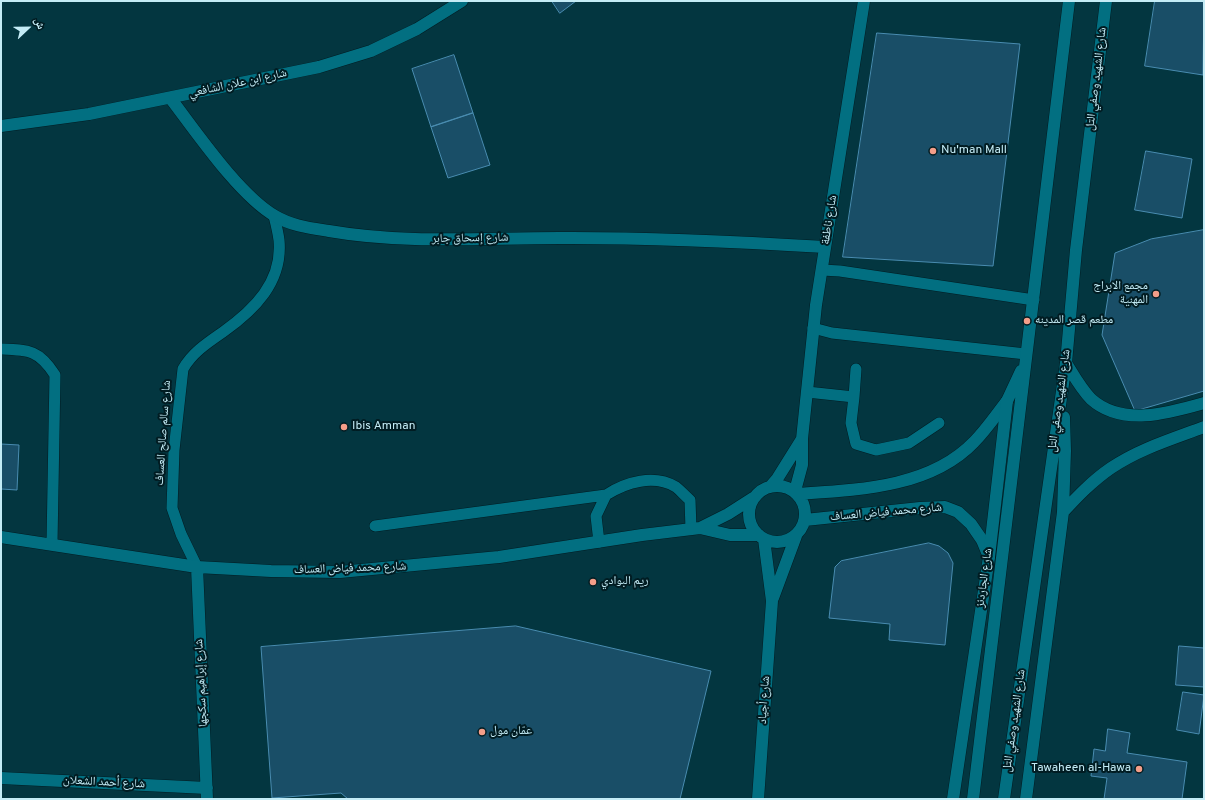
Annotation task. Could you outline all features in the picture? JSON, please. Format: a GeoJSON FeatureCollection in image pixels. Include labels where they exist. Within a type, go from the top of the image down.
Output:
{"type":"FeatureCollection","features":[{"type":"Feature","properties":{"kind":"street","name":"شارع ابن علان الشافعي"},"geometry":{"type":"LineString","coordinates":[[1,126],[90,114],[171,99],[319,67],[371,51],[417,29],[462,1]]}},
{"type":"Feature","properties":{"kind":"street","name":"شارع ناطفة"},"geometry":{"type":"LineString","coordinates":[[796,492],[802,465],[802,439],[813,328],[864,1]]}},
{"type":"Feature","properties":{"kind":"street"},"geometry":{"type":"LineString","coordinates":[[973,799],[1069,1]]}},
{"type":"Feature","properties":{"kind":"street","name":"شارع الشهيد وصفي التل"},"geometry":{"type":"LineString","coordinates":[[1004,799],[1066,364],[1076,250],[1106,1]]}},
{"type":"Feature","properties":{"kind":"street","name":"شارع إسحاق جابر"},"geometry":{"type":"LineString","coordinates":[[171,99],[228,171],[256,202],[274,216],[295,226],[360,237],[418,240],[570,238],[693,239],[826,247]]}},
{"type":"Feature","properties":{"kind":"street","name":"شارع الجاردنز"},"geometry":{"type":"LineString","coordinates":[[953,799],[988,557],[1007,401],[1026,358]]}},
{"type":"Feature","properties":{"kind":"street"},"geometry":{"type":"LineString","coordinates":[[1066,364],[1080,387],[1092,399],[1102,406],[1121,413],[1132,415],[1163,414],[1204,403]]}},
{"type":"Feature","properties":{"kind":"street"},"geometry":{"type":"LineString","coordinates":[[1026,799],[1063,512],[1065,451],[1061,393]]}},
{"type":"Feature","properties":{"kind":"street"},"geometry":{"type":"LineString","coordinates":[[796,492],[856,490],[907,479],[932,471],[948,462],[974,442],[1007,401]]}},
{"type":"Feature","properties":{"kind":"street"},"geometry":{"type":"LineString","coordinates":[[1063,512],[1093,482],[1110,469],[1153,446],[1204,427]]}},
{"type":"Feature","properties":{"kind":"street","name":"شارع ناطفة"},"geometry":{"type":"LineString","coordinates":[[771,486],[802,439]]}},
{"type":"Feature","properties":{"kind":"street"},"geometry":{"type":"LineString","coordinates":[[771,486],[787,487],[796,492],[805,506],[805,520],[802,529],[796,536],[782,542],[776,542],[761,537],[754,530],[749,518],[749,511],[753,498],[761,490],[771,486]]}},
{"type":"Feature","properties":{"kind":"street","name":"شارع محمد فياض العساف"},"geometry":{"type":"LineString","coordinates":[[1,537],[197,567],[271,571],[340,572],[375,570],[515,555],[695,528],[728,514],[753,498]]}},
{"type":"Feature","properties":{"kind":"street","name":"شارع محمد فياض العساف"},"geometry":{"type":"LineString","coordinates":[[805,520],[920,508],[945,507],[958,512],[971,524],[982,540],[988,557]]}},
{"type":"Feature","properties":{"kind":"street","name":"شارع محمد فياض العساف"},"geometry":{"type":"LineString","coordinates":[[695,528],[730,535],[761,537]]}},
{"type":"Feature","properties":{"kind":"street","name":"شارع أجياد"},"geometry":{"type":"LineString","coordinates":[[772,601],[796,536]]}},
{"type":"Feature","properties":{"kind":"street","name":"شارع أجياد"},"geometry":{"type":"LineString","coordinates":[[758,799],[772,601],[761,537]]}},
{"type":"Feature","properties":{"kind":"street","name":"شارع إبراهيم سكجها"},"geometry":{"type":"LineString","coordinates":[[197,567],[207,794]]}},
{"type":"Feature","properties":{"kind":"street","name":"شارع أحمد الشعلان"},"geometry":{"type":"LineString","coordinates":[[1,778],[207,794]]}},
{"type":"Feature","properties":{"kind":"lane","name":"شارع سالم صالح العساف"},"geometry":{"type":"LineString","coordinates":[[197,567],[181,534],[172,508],[174,450],[182,369],[189,359],[232,326],[266,294],[274,276],[278,260],[279,241],[274,216]]}},
{"type":"Feature","properties":{"kind":"lane"},"geometry":{"type":"LineString","coordinates":[[822,270],[840,271],[1034,300]]}},
{"type":"Feature","properties":{"kind":"lane"},"geometry":{"type":"LineString","coordinates":[[813,328],[832,333],[1026,358]]}},
{"type":"Feature","properties":{"kind":"lane"},"geometry":{"type":"LineString","coordinates":[[1,350],[28,350],[46,362],[54,376],[52,544]]}},
{"type":"Feature","properties":{"kind":"lane"},"geometry":{"type":"LineString","coordinates":[[856,369],[851,423],[856,444],[876,450],[909,443],[939,423]]}},
{"type":"Feature","properties":{"kind":"lane"},"geometry":{"type":"LineString","coordinates":[[807,392],[854,397]]}},
{"type":"Feature","properties":{"kind":"lane"},"geometry":{"type":"LineString","coordinates":[[375,526],[606,495],[617,488],[645,480],[661,482],[676,487],[690,500],[695,528]]}},
{"type":"Feature","properties":{"kind":"lane"},"geometry":{"type":"LineString","coordinates":[[599,542],[596,516],[606,495]]}},
{"type":"Feature","properties":{"kind":"building"},"geometry":{"type":"Polygon","coordinates":[[[552,1],[576,1],[560,13],[552,1]]]}},
{"type":"Feature","properties":{"kind":"building"},"geometry":{"type":"Polygon","coordinates":[[[1155,1],[1204,1],[1203,75],[1145,66],[1155,1]]]}},
{"type":"Feature","properties":{"kind":"building","name":"Nu'man Mall"},"geometry":{"type":"Polygon","coordinates":[[[877,33],[1020,44],[993,266],[843,257],[877,33]]]}},
{"type":"Feature","properties":{"kind":"building"},"geometry":{"type":"Polygon","coordinates":[[[454,55],[473,113],[431,127],[412,69],[454,55]]]}},
{"type":"Feature","properties":{"kind":"building"},"geometry":{"type":"Polygon","coordinates":[[[473,113],[490,165],[448,178],[431,127],[473,113]]]}},
{"type":"Feature","properties":{"kind":"building"},"geometry":{"type":"Polygon","coordinates":[[[1146,151],[1192,159],[1182,218],[1135,210],[1146,151]]]}},
{"type":"Feature","properties":{"kind":"building","name":"مجمع الابراج المهنية"},"geometry":{"type":"Polygon","coordinates":[[[1204,230],[1204,391],[1135,411],[1102,335],[1115,253],[1151,239],[1204,230]]]}},
{"type":"Feature","properties":{"kind":"building"},"geometry":{"type":"Polygon","coordinates":[[[1,444],[19,445],[17,490],[1,489],[1,444]]]}},
{"type":"Feature","properties":{"kind":"building"},"geometry":{"type":"Polygon","coordinates":[[[929,543],[939,546],[948,553],[953,563],[945,645],[889,640],[890,624],[829,618],[835,567],[841,561],[929,543]]]}},
{"type":"Feature","properties":{"kind":"building","name":"عمّان مول"},"geometry":{"type":"Polygon","coordinates":[[[516,626],[711,671],[680,799],[348,799],[341,793],[272,798],[261,647],[516,626]]]}},
{"type":"Feature","properties":{"kind":"building"},"geometry":{"type":"Polygon","coordinates":[[[1179,646],[1204,648],[1204,687],[1176,685],[1179,646]]]}},
{"type":"Feature","properties":{"kind":"building"},"geometry":{"type":"Polygon","coordinates":[[[1183,692],[1204,695],[1199,734],[1177,730],[1183,692]]]}},
{"type":"Feature","properties":{"kind":"building","name":"Tawaheen al-Hawa"},"geometry":{"type":"Polygon","coordinates":[[[1108,729],[1130,733],[1127,753],[1187,762],[1182,799],[1104,799],[1107,778],[1091,776],[1094,749],[1105,751],[1108,729]]]}},
{"type":"Feature","properties":{"kind":"place","name":"Nu'man Mall"},"geometry":{"type":"Point","coordinates":[933,151]}},
{"type":"Feature","properties":{"kind":"place","name":"مجمع الابراج المهنية"},"geometry":{"type":"Point","coordinates":[1156,294]}},
{"type":"Feature","properties":{"kind":"place","name":"مطعم قصر المدينه"},"geometry":{"type":"Point","coordinates":[1027,321]}},
{"type":"Feature","properties":{"kind":"place","name":"Ibis Amman"},"geometry":{"type":"Point","coordinates":[344,427]}},
{"type":"Feature","properties":{"kind":"place","name":"ريم البوادي"},"geometry":{"type":"Point","coordinates":[593,582]}},
{"type":"Feature","properties":{"kind":"place","name":"عمّان مول"},"geometry":{"type":"Point","coordinates":[482,732]}},
{"type":"Feature","properties":{"kind":"place","name":"Tawaheen al-Hawa"},"geometry":{"type":"Point","coordinates":[1139,769]}}]}
